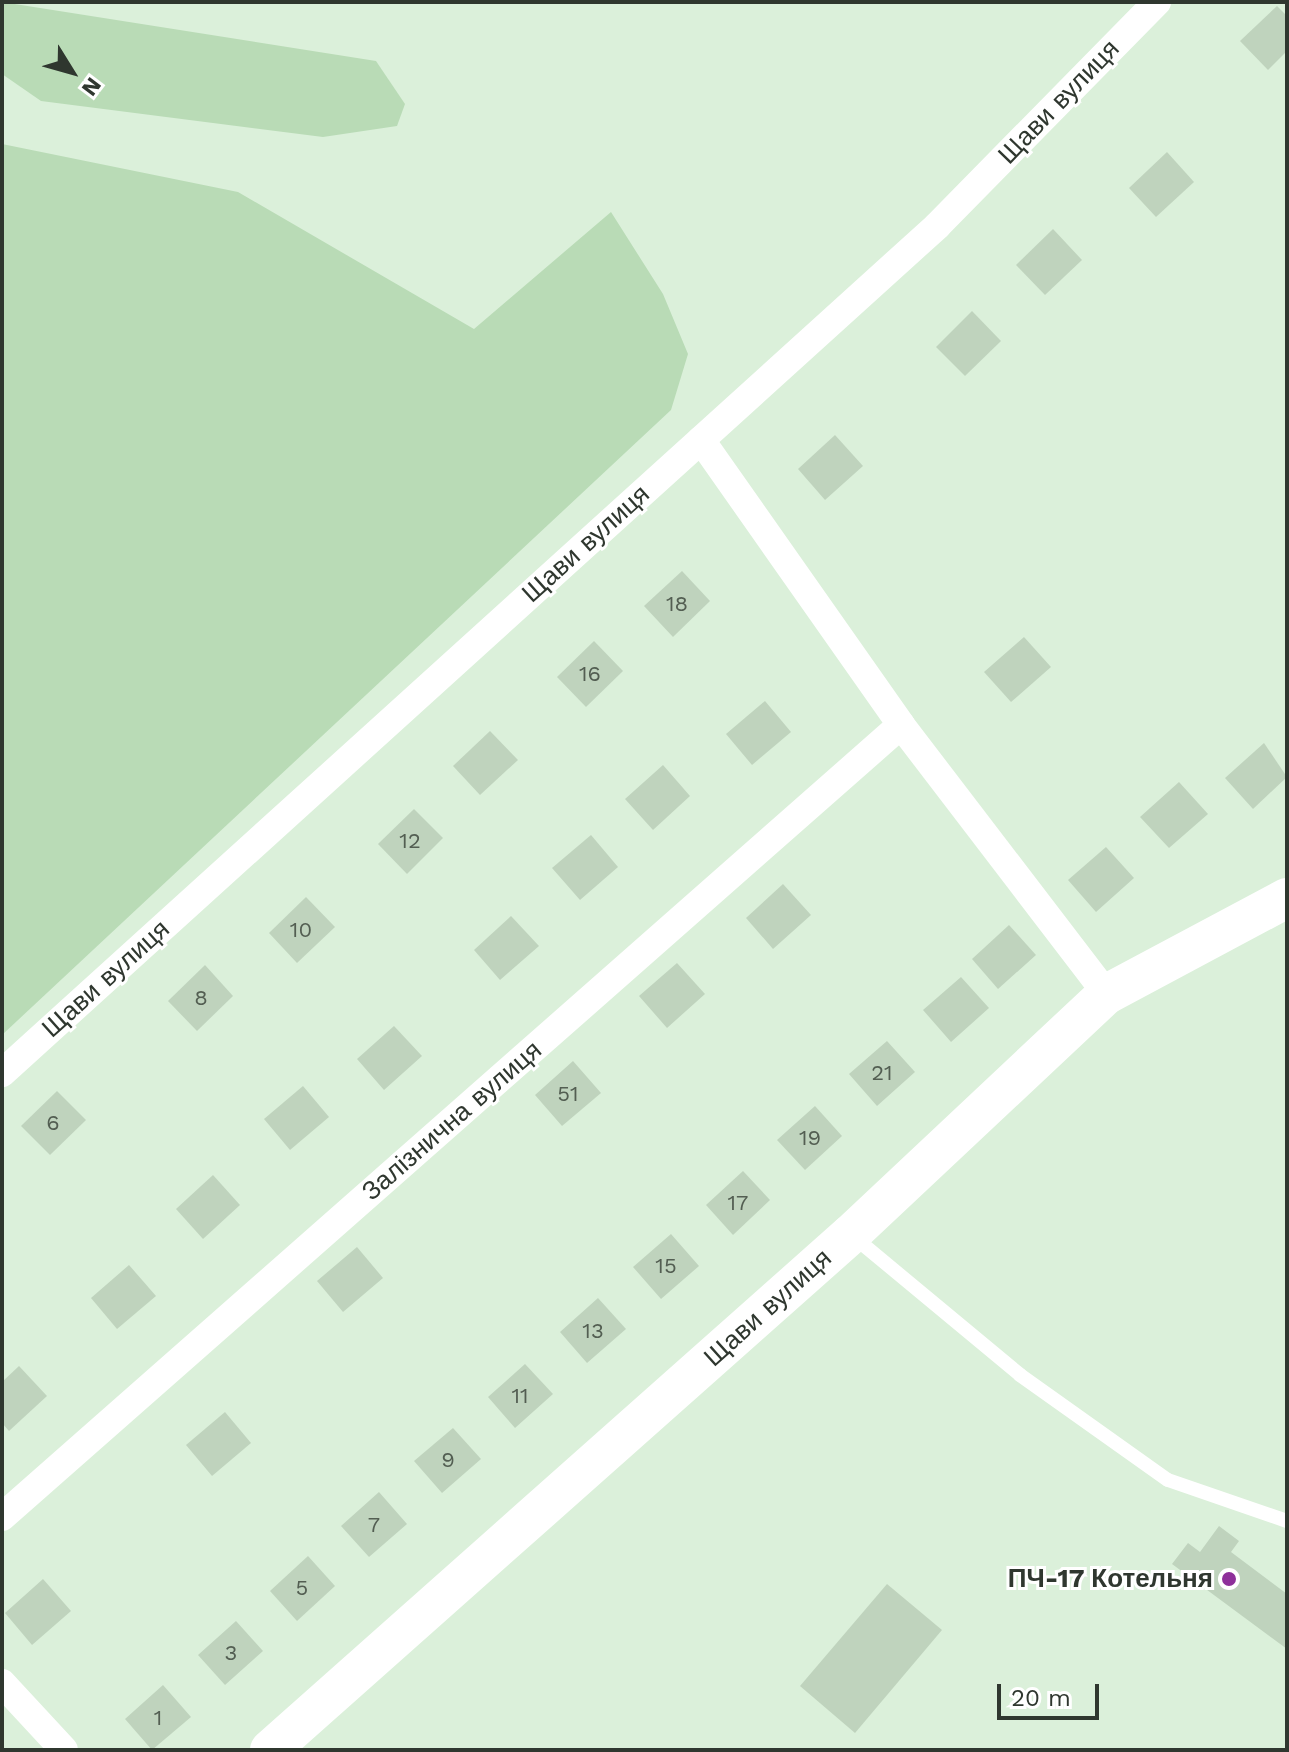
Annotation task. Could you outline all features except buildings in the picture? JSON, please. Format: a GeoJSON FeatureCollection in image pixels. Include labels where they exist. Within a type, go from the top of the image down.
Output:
{"type":"FeatureCollection","features":[{"type":"Feature","properties":{"kind":"main road","name":"Щави вулиця"},"geometry":{"type":"LineString","coordinates":[[270,1750],[851,1234],[1107,994],[1287,898]]}},
{"type":"Feature","properties":{"kind":"street","name":"Щави вулиця"},"geometry":{"type":"LineString","coordinates":[[2,1073],[937,226],[1157,2]]}},
{"type":"Feature","properties":{"kind":"street"},"geometry":{"type":"LineString","coordinates":[[701,440],[901,725],[1107,994]]}},
{"type":"Feature","properties":{"kind":"street","name":"Залізнична вулиця"},"geometry":{"type":"LineString","coordinates":[[2,1517],[901,725]]}},
{"type":"Feature","properties":{"kind":"street"},"geometry":{"type":"LineString","coordinates":[[2,1683],[64,1750]]}},
{"type":"Feature","properties":{"kind":"lane"},"geometry":{"type":"LineString","coordinates":[[851,1234],[1020,1375],[1168,1480],[1287,1521]]}},
{"type":"Feature","properties":{"kind":"green space"},"geometry":{"type":"Polygon","coordinates":[[[2,2],[376,61],[405,104],[397,126],[323,137],[41,101],[2,74],[2,2]]]}},
{"type":"Feature","properties":{"kind":"green space"},"geometry":{"type":"Polygon","coordinates":[[[2,144],[238,192],[474,329],[611,212],[663,294],[688,354],[671,410],[2,1035],[2,144]]]}},
{"type":"Feature","properties":{"kind":"place","name":"ПЧ-17 Котельня"},"geometry":{"type":"Point","coordinates":[1229,1579]}}]}
